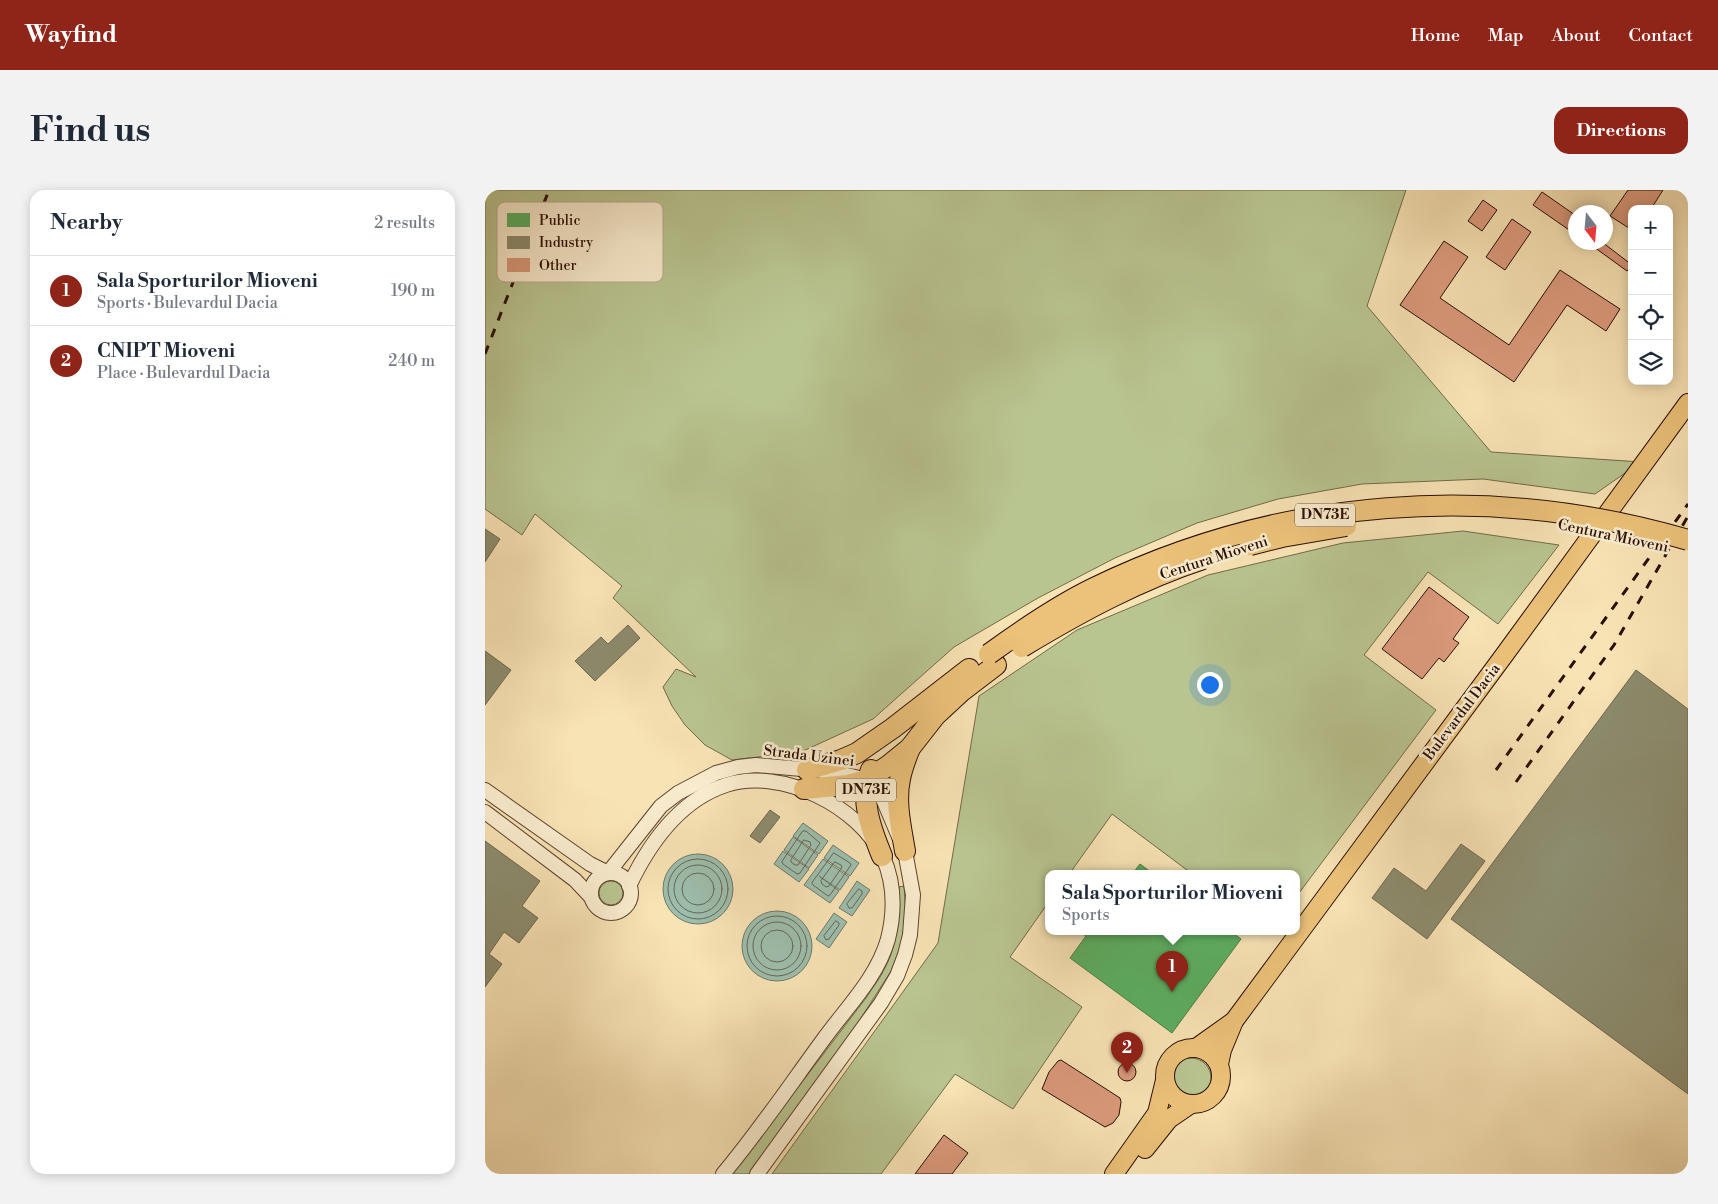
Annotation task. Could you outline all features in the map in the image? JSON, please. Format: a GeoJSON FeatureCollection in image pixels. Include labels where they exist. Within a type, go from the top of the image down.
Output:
{"type":"FeatureCollection","features":[{"type":"Feature","properties":{"kind":"highway","name":"Centura Mioveni"},"geometry":{"type":"LineString","coordinates":[[806,779],[848,785],[867,780],[910,748],[935,716],[963,691],[1010,638],[1093,588],[1160,560],[1235,534],[1312,517],[1351,511],[1433,505],[1529,509],[1655,530],[1688,540]]}},
{"type":"Feature","properties":{"kind":"highway","name":"Centura Mioveni"},"geometry":{"type":"LineString","coordinates":[[806,779],[849,756],[893,728],[992,659],[1016,651],[1092,606],[1136,585],[1189,564],[1252,544],[1330,528],[1382,521],[1468,518],[1572,526],[1607,532],[1688,554]]}},
{"type":"Feature","properties":{"kind":"highway","name":"DN73E"},"geometry":{"type":"LineString","coordinates":[[882,856],[869,820],[866,796],[867,780],[893,728]]}},
{"type":"Feature","properties":{"kind":"highway","name":"DN73E"},"geometry":{"type":"LineString","coordinates":[[905,851],[898,807],[898,794],[900,780],[910,748]]}},
{"type":"Feature","properties":{"kind":"main road","name":"Bulevardul Dacia"},"geometry":{"type":"LineString","coordinates":[[1300,931],[1688,403]]}},
{"type":"Feature","properties":{"kind":"main road","name":"Bulevardul Dacia"},"geometry":{"type":"LineString","coordinates":[[1234,1020],[1297,935]]}},
{"type":"Feature","properties":{"kind":"main road"},"geometry":{"type":"LineString","coordinates":[[1196,1048],[1234,1020]]}},
{"type":"Feature","properties":{"kind":"main road"},"geometry":{"type":"LineString","coordinates":[[1219,1064],[1222,1050],[1234,1020]]}},
{"type":"Feature","properties":{"kind":"main road"},"geometry":{"type":"LineString","coordinates":[[1114,1174],[1137,1144],[1157,1113],[1165,1080],[1166,1066],[1171,1058],[1182,1050],[1196,1048],[1213,1056],[1219,1064],[1221,1072],[1218,1090],[1211,1098],[1203,1102],[1191,1104],[1176,1113],[1163,1125],[1127,1174]]}},
{"type":"Feature","properties":{"kind":"main road"},"geometry":{"type":"LineString","coordinates":[[1165,1080],[1168,1089],[1174,1097],[1182,1102],[1191,1104]]}},
{"type":"Feature","properties":{"kind":"street","name":"Strada Uzinei"},"geometry":{"type":"LineString","coordinates":[[608,873],[661,806],[674,796],[705,778],[738,767],[756,765],[806,779],[826,800],[862,828],[882,856],[890,878],[893,906],[892,920],[884,951],[872,974],[853,1002],[723,1174]]}},
{"type":"Feature","properties":{"kind":"street","name":"Strada Uzinei"},"geometry":{"type":"LineString","coordinates":[[629,886],[643,858],[667,826],[683,810],[703,795],[727,784],[750,781],[787,784],[806,779]]}},
{"type":"Feature","properties":{"kind":"street","name":"Strada Uzinei"},"geometry":{"type":"LineString","coordinates":[[757,1174],[875,1010],[897,976],[908,945],[913,907],[912,882],[905,851],[883,799],[867,780]]}},
{"type":"Feature","properties":{"kind":"street"},"geometry":{"type":"LineString","coordinates":[[485,790],[590,864],[608,873],[621,876],[629,886],[630,899],[627,905],[616,912],[603,912],[597,908],[591,897],[575,880],[485,812]]}},
{"type":"Feature","properties":{"kind":"street"},"geometry":{"type":"LineString","coordinates":[[591,897],[592,884],[601,875],[608,873]]}},
{"type":"Feature","properties":{"kind":"green space"},"geometry":{"type":"Polygon","coordinates":[[[485,190],[1406,190],[1367,306],[1491,452],[1641,462],[1595,494],[1483,479],[1362,484],[1278,499],[1197,523],[1115,558],[1038,598],[954,647],[873,719],[801,752],[732,760],[705,745],[685,725],[672,706],[663,687],[676,669],[696,677],[613,598],[622,586],[535,514],[522,535],[485,509],[485,190]]]}},
{"type":"Feature","properties":{"kind":"green space"},"geometry":{"type":"Polygon","coordinates":[[[1463,531],[1559,545],[1498,624],[1428,572],[1364,655],[1436,710],[1300,892],[1300,870],[1187,870],[1112,814],[1072,870],[1045,870],[1045,907],[1010,957],[1082,1007],[1013,1109],[955,1074],[881,1174],[772,1174],[938,943],[979,696],[1077,630],[1208,575],[1343,543],[1463,531]]]}},
{"type":"Feature","properties":{"kind":"green space"},"geometry":{"type":"Polygon","coordinates":[[[611,881],[619,885],[623,893],[619,901],[611,905],[603,901],[599,893],[603,885],[611,881]]]}},
{"type":"Feature","properties":{"kind":"green space"},"geometry":{"type":"Polygon","coordinates":[[[904,886],[906,915],[901,945],[891,971],[847,1040],[749,1174],[732,1174],[881,976],[893,949],[898,918],[899,887],[904,886]]]}},
{"type":"Feature","properties":{"kind":"green space"},"geometry":{"type":"Polygon","coordinates":[[[1195,1058],[1202,1061],[1208,1067],[1211,1078],[1210,1086],[1202,1095],[1195,1098],[1187,1098],[1180,1095],[1172,1086],[1171,1074],[1174,1067],[1183,1059],[1195,1058]]]}},
{"type":"Feature","properties":{"kind":"water"},"geometry":{"type":"Polygon","coordinates":[[[803,823],[828,841],[819,854],[793,836],[803,823]]]}},
{"type":"Feature","properties":{"kind":"water"},"geometry":{"type":"Polygon","coordinates":[[[793,837],[818,855],[809,868],[784,850],[793,837]]]}},
{"type":"Feature","properties":{"kind":"water"},"geometry":{"type":"Polygon","coordinates":[[[833,845],[859,863],[850,876],[824,858],[833,845]]]}},
{"type":"Feature","properties":{"kind":"water"},"geometry":{"type":"Polygon","coordinates":[[[783,851],[809,869],[799,882],[774,864],[783,851]]]}},
{"type":"Feature","properties":{"kind":"water"},"geometry":{"type":"Polygon","coordinates":[[[698,854],[711,857],[723,864],[730,876],[733,889],[730,902],[723,914],[711,921],[698,924],[685,921],[673,914],[666,902],[663,889],[666,876],[673,864],[685,857],[698,854]]]}},
{"type":"Feature","properties":{"kind":"water"},"geometry":{"type":"Polygon","coordinates":[[[823,859],[849,877],[840,890],[819,876],[839,891],[830,903],[804,885],[823,859]]]}},
{"type":"Feature","properties":{"kind":"water"},"geometry":{"type":"Polygon","coordinates":[[[857,881],[870,890],[852,916],[839,908],[857,881]]]}},
{"type":"Feature","properties":{"kind":"water"},"geometry":{"type":"Polygon","coordinates":[[[777,911],[790,914],[802,921],[809,933],[812,946],[809,959],[802,971],[790,978],[777,981],[764,978],[752,971],[745,959],[742,946],[745,933],[752,921],[764,914],[777,911]]]}},
{"type":"Feature","properties":{"kind":"water"},"geometry":{"type":"Polygon","coordinates":[[[834,913],[847,922],[829,948],[816,939],[834,913]]]}},
{"type":"Feature","properties":{"kind":"building: Public"},"geometry":{"type":"Polygon","coordinates":[[[1140,864],[1148,870],[1135,870],[1140,864]]]}},
{"type":"Feature","properties":{"kind":"building: Public"},"geometry":{"type":"Polygon","coordinates":[[[1085,935],[1236,935],[1241,939],[1172,1033],[1070,958],[1086,936],[1085,935]]]}},
{"type":"Feature","properties":{"kind":"building: Industry"},"geometry":{"type":"Polygon","coordinates":[[[485,529],[500,539],[485,562],[485,529]]]}},
{"type":"Feature","properties":{"kind":"building: Industry"},"geometry":{"type":"Polygon","coordinates":[[[628,625],[640,638],[595,681],[575,661],[601,637],[608,644],[628,625]]]}},
{"type":"Feature","properties":{"kind":"building: Industry"},"geometry":{"type":"Polygon","coordinates":[[[485,651],[511,670],[485,705],[485,651]]]}},
{"type":"Feature","properties":{"kind":"building: Industry"},"geometry":{"type":"Polygon","coordinates":[[[1636,670],[1688,709],[1688,1094],[1451,919],[1636,670]]]}},
{"type":"Feature","properties":{"kind":"building: Industry"},"geometry":{"type":"Polygon","coordinates":[[[770,810],[780,817],[760,843],[750,836],[770,810]]]}},
{"type":"Feature","properties":{"kind":"building: Industry"},"geometry":{"type":"Polygon","coordinates":[[[485,841],[540,881],[522,906],[538,918],[519,943],[504,932],[489,954],[502,964],[485,987],[485,841]]]}},
{"type":"Feature","properties":{"kind":"building: Industry"},"geometry":{"type":"Polygon","coordinates":[[[1461,844],[1485,861],[1427,939],[1372,898],[1394,868],[1426,891],[1461,844]]]}},
{"type":"Feature","properties":{"kind":"building: Other"},"geometry":{"type":"Polygon","coordinates":[[[1628,190],[1663,190],[1654,205],[1628,205],[1628,227],[1613,218],[1613,212],[1628,190]]]}},
{"type":"Feature","properties":{"kind":"building: Other"},"geometry":{"type":"Polygon","coordinates":[[[1542,192],[1568,210],[1568,229],[1533,205],[1542,192]]]}},
{"type":"Feature","properties":{"kind":"building: Other"},"geometry":{"type":"Polygon","coordinates":[[[1483,200],[1497,210],[1482,231],[1468,221],[1483,200]]]}},
{"type":"Feature","properties":{"kind":"building: Other"},"geometry":{"type":"Polygon","coordinates":[[[1512,219],[1531,232],[1505,270],[1486,257],[1512,219]]]}},
{"type":"Feature","properties":{"kind":"building: Other"},"geometry":{"type":"Polygon","coordinates":[[[1444,241],[1468,257],[1440,298],[1509,345],[1560,270],[1620,309],[1606,331],[1567,305],[1514,382],[1400,305],[1444,241]]]}},
{"type":"Feature","properties":{"kind":"building: Other"},"geometry":{"type":"Polygon","coordinates":[[[1598,250],[1612,250],[1628,262],[1627,271],[1598,250]]]}},
{"type":"Feature","properties":{"kind":"building: Other"},"geometry":{"type":"Polygon","coordinates":[[[1429,587],[1469,617],[1453,639],[1459,643],[1444,662],[1439,658],[1422,679],[1382,649],[1429,587]]]}},
{"type":"Feature","properties":{"kind":"building: Other"},"geometry":{"type":"Polygon","coordinates":[[[1061,1060],[1120,1098],[1119,1115],[1113,1123],[1105,1127],[1042,1089],[1049,1072],[1061,1060]]]}},
{"type":"Feature","properties":{"kind":"building: Other"},"geometry":{"type":"Polygon","coordinates":[[[1123,1063],[1131,1063],[1136,1068],[1134,1079],[1123,1081],[1118,1076],[1118,1068],[1123,1063]]]}},
{"type":"Feature","properties":{"kind":"building: Other"},"geometry":{"type":"Polygon","coordinates":[[[944,1135],[968,1153],[952,1174],[915,1174],[944,1135]]]}},
{"type":"Feature","properties":{"kind":"railway"},"geometry":{"type":"LineString","coordinates":[[544,202],[549,190]]}},
{"type":"Feature","properties":{"kind":"railway"},"geometry":{"type":"LineString","coordinates":[[485,354],[513,282]]}},
{"type":"Feature","properties":{"kind":"railway"},"geometry":{"type":"LineString","coordinates":[[1496,770],[1688,504]]}},
{"type":"Feature","properties":{"kind":"railway"},"geometry":{"type":"LineString","coordinates":[[1516,782],[1614,645],[1688,516]]}},
{"type":"Feature","properties":{"kind":"place","name":"Sala Sporturilor Mioveni"},"geometry":{"type":"Point","coordinates":[1172,992]}},
{"type":"Feature","properties":{"kind":"place","name":"CNIPT Mioveni"},"geometry":{"type":"Point","coordinates":[1127,1073]}}]}
